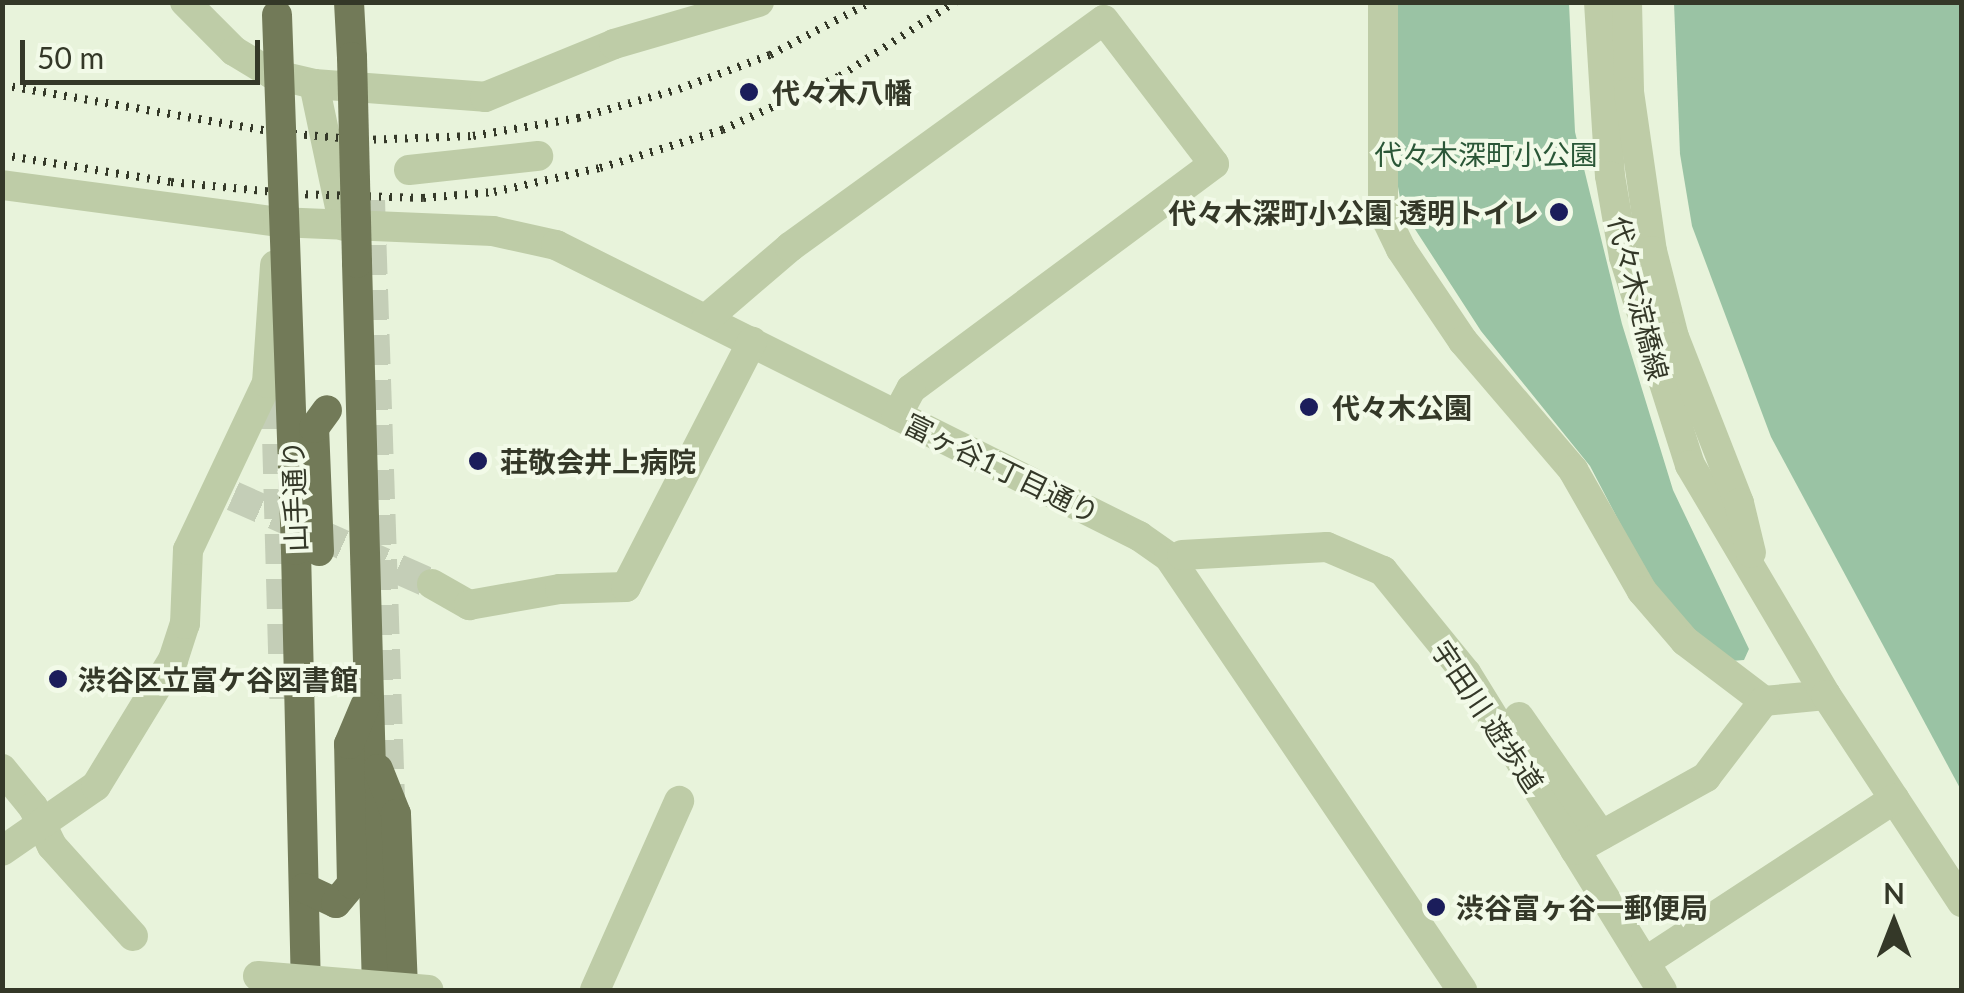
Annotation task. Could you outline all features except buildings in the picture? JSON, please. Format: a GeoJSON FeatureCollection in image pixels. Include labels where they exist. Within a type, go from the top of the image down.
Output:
{"type":"FeatureCollection","features":[{"type":"Feature","properties":{"kind":"main road"},"geometry":{"type":"LineString","coordinates":[[349,2],[378,990]]}},
{"type":"Feature","properties":{"kind":"main road","name":"山手通り"},"geometry":{"type":"LineString","coordinates":[[277,9],[308,550],[296,652],[306,990]]}},
{"type":"Feature","properties":{"kind":"main road"},"geometry":{"type":"LineString","coordinates":[[308,550],[314,428],[328,410],[347,410],[361,421]]}},
{"type":"Feature","properties":{"kind":"main road"},"geometry":{"type":"LineString","coordinates":[[304,888],[336,903],[352,884],[349,744],[368,698]]}},
{"type":"Feature","properties":{"kind":"main road"},"geometry":{"type":"LineString","coordinates":[[371,752],[396,814],[403,990]]}},
{"type":"Feature","properties":{"kind":"street"},"geometry":{"type":"LineString","coordinates":[[185,2],[234,51],[272,74],[314,84],[485,98],[614,44],[758,2]]}},
{"type":"Feature","properties":{"kind":"street"},"geometry":{"type":"LineString","coordinates":[[1383,2],[1383,212],[1401,249],[1464,342],[1573,470],[1642,591],[1685,641],[1764,700],[1826,695]]}},
{"type":"Feature","properties":{"kind":"street","name":"代々木淀橋線"},"geometry":{"type":"LineString","coordinates":[[1599,2],[1610,176],[1646,341],[1690,464],[1756,570],[1826,695],[1962,902]]}},
{"type":"Feature","properties":{"kind":"street","name":"代々木淀橋線"},"geometry":{"type":"LineString","coordinates":[[1628,2],[1630,92],[1652,251],[1674,337],[1739,503],[1756,570]]}},
{"type":"Feature","properties":{"kind":"street"},"geometry":{"type":"LineString","coordinates":[[706,319],[790,247],[1104,20],[1214,164],[910,389],[896,415]]}},
{"type":"Feature","properties":{"kind":"street"},"geometry":{"type":"LineString","coordinates":[[314,84],[344,226]]}},
{"type":"Feature","properties":{"kind":"street"},"geometry":{"type":"LineString","coordinates":[[409,170],[538,156]]}},
{"type":"Feature","properties":{"kind":"street","name":"富ヶ谷1丁目通り"},"geometry":{"type":"LineString","coordinates":[[2,185],[278,222],[528,236],[706,319],[1169,556],[1462,990]]}},
{"type":"Feature","properties":{"kind":"street"},"geometry":{"type":"LineString","coordinates":[[2,851],[96,786],[173,660],[185,624],[188,550],[224,492],[267,383],[278,222]]}},
{"type":"Feature","properties":{"kind":"street"},"geometry":{"type":"LineString","coordinates":[[432,584],[470,605],[560,589],[626,586],[752,342]]}},
{"type":"Feature","properties":{"kind":"street","name":"宇田川 遊歩道"},"geometry":{"type":"LineString","coordinates":[[1182,555],[1327,547],[1383,571],[1466,673],[1588,843],[1662,990]]}},
{"type":"Feature","properties":{"kind":"street"},"geometry":{"type":"LineString","coordinates":[[1519,717],[1588,843],[1706,776],[1764,700]]}},
{"type":"Feature","properties":{"kind":"street"},"geometry":{"type":"LineString","coordinates":[[2,769],[42,825],[52,846],[133,936]]}},
{"type":"Feature","properties":{"kind":"street"},"geometry":{"type":"LineString","coordinates":[[1645,962],[1894,799]]}},
{"type":"Feature","properties":{"kind":"street"},"geometry":{"type":"LineString","coordinates":[[596,990],[678,801]]}},
{"type":"Feature","properties":{"kind":"street"},"geometry":{"type":"LineString","coordinates":[[259,990],[258,976],[428,990]]}},
{"type":"Feature","properties":{"kind":"green space","name":"代々木深町小公園"},"geometry":{"type":"Polygon","coordinates":[[[1396,3],[1569,3],[1575,132],[1622,324],[1673,490],[1749,649],[1744,660],[1731,661],[1678,616],[1646,573],[1590,466],[1481,331],[1402,209],[1393,159],[1396,3]]]}},
{"type":"Feature","properties":{"kind":"green space"},"geometry":{"type":"Polygon","coordinates":[[[1674,3],[1961,3],[1961,790],[1771,437],[1692,226],[1680,154],[1674,3]]]}},
{"type":"Feature","properties":{"kind":"tunnel"},"geometry":{"type":"LineString","coordinates":[[370,200],[390,799]]}},
{"type":"Feature","properties":{"kind":"tunnel"},"geometry":{"type":"LineString","coordinates":[[276,399],[285,713]]}},
{"type":"Feature","properties":{"kind":"tunnel"},"geometry":{"type":"LineString","coordinates":[[233,496],[432,584]]}},
{"type":"Feature","properties":{"kind":"railway"},"geometry":{"type":"LineString","coordinates":[[2,85],[273,132],[363,140],[473,136],[578,118],[679,89],[770,55],[871,2]]}},
{"type":"Feature","properties":{"kind":"railway"},"geometry":{"type":"LineString","coordinates":[[2,155],[171,182],[295,194],[423,198],[494,192],[600,168],[722,130],[840,76],[955,2]]}},
{"type":"Feature","properties":{"kind":"place","name":"代々木八幡"},"geometry":{"type":"Point","coordinates":[749,92]}},
{"type":"Feature","properties":{"kind":"place","name":"代々木深町小公園 透明トイレ"},"geometry":{"type":"Point","coordinates":[1559,212]}},
{"type":"Feature","properties":{"kind":"place","name":"代々木公園"},"geometry":{"type":"Point","coordinates":[1309,407]}},
{"type":"Feature","properties":{"kind":"place","name":"荘敬会井上病院"},"geometry":{"type":"Point","coordinates":[478,461]}},
{"type":"Feature","properties":{"kind":"place","name":"渋谷区立富ケ谷図書館"},"geometry":{"type":"Point","coordinates":[58,679]}},
{"type":"Feature","properties":{"kind":"place","name":"渋谷富ヶ谷一郵便局"},"geometry":{"type":"Point","coordinates":[1436,907]}}]}
